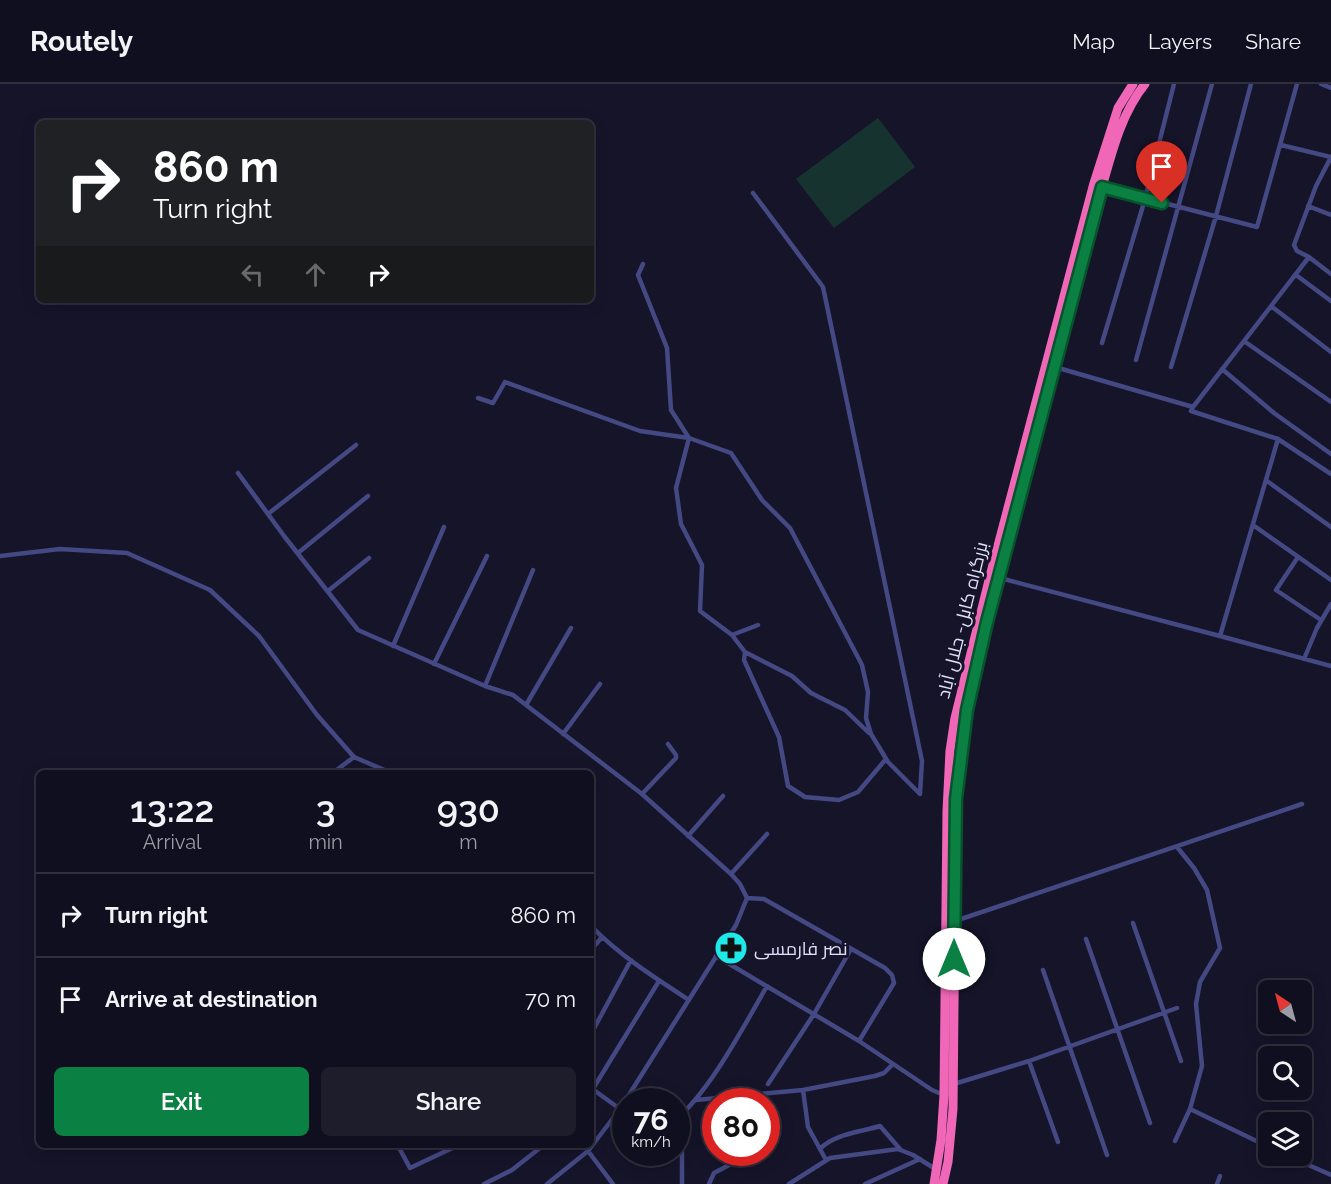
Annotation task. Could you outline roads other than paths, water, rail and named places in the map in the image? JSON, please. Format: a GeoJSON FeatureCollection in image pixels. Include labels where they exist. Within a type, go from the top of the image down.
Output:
{"type":"FeatureCollection","features":[{"type":"Feature","properties":{"kind":"highway","name":"بزرگراه کابل- جلال آباد"},"geometry":{"type":"LineString","coordinates":[[934,1184],[944,1095],[956,799],[967,710],[1107,137],[1118,108],[1133,84]]}},
{"type":"Feature","properties":{"kind":"highway","name":"بزرگراه کابل- جلال آباد"},"geometry":{"type":"LineString","coordinates":[[943,1184],[948,1162],[954,1084],[947,811],[950,751],[955,718],[990,576],[1102,187],[1128,109],[1145,84]]}},
{"type":"Feature","properties":{"kind":"street"},"geometry":{"type":"LineString","coordinates":[[1102,343],[1145,199],[1174,84]]}},
{"type":"Feature","properties":{"kind":"street"},"geometry":{"type":"LineString","coordinates":[[1136,360],[1212,84]]}},
{"type":"Feature","properties":{"kind":"street"},"geometry":{"type":"LineString","coordinates":[[1172,367],[1251,84]]}},
{"type":"Feature","properties":{"kind":"street"},"geometry":{"type":"LineString","coordinates":[[1102,187],[1257,227],[1297,84]]}},
{"type":"Feature","properties":{"kind":"street"},"geometry":{"type":"LineString","coordinates":[[1321,84],[1331,88]]}},
{"type":"Feature","properties":{"kind":"street"},"geometry":{"type":"LineString","coordinates":[[1281,145],[1331,157],[1316,186],[1294,245],[1297,251],[1331,273]]}},
{"type":"Feature","properties":{"kind":"street"},"geometry":{"type":"LineString","coordinates":[[478,398],[493,403],[505,382],[640,432],[689,438],[731,453],[762,500],[790,528],[862,665],[868,692],[866,718],[871,734],[886,759],[920,794],[922,760],[823,287],[753,193]]}},
{"type":"Feature","properties":{"kind":"street"},"geometry":{"type":"LineString","coordinates":[[1308,206],[1331,215]]}},
{"type":"Feature","properties":{"kind":"street"},"geometry":{"type":"LineString","coordinates":[[1309,257],[1191,411],[1278,439],[1331,474]]}},
{"type":"Feature","properties":{"kind":"street"},"geometry":{"type":"LineString","coordinates":[[643,264],[638,275],[667,348],[671,410],[689,438],[676,488],[681,524],[702,565],[700,611],[732,635],[745,652],[792,676],[811,693],[845,710],[871,734]]}},
{"type":"Feature","properties":{"kind":"street"},"geometry":{"type":"LineString","coordinates":[[1296,275],[1331,301]]}},
{"type":"Feature","properties":{"kind":"street"},"geometry":{"type":"LineString","coordinates":[[1271,306],[1331,352]]}},
{"type":"Feature","properties":{"kind":"street"},"geometry":{"type":"LineString","coordinates":[[1244,341],[1331,402]]}},
{"type":"Feature","properties":{"kind":"street"},"geometry":{"type":"LineString","coordinates":[[1050,366],[1193,407]]}},
{"type":"Feature","properties":{"kind":"street"},"geometry":{"type":"LineString","coordinates":[[1222,369],[1274,413],[1331,454]]}},
{"type":"Feature","properties":{"kind":"street"},"geometry":{"type":"LineString","coordinates":[[1220,636],[1278,439]]}},
{"type":"Feature","properties":{"kind":"street"},"geometry":{"type":"LineString","coordinates":[[268,514],[356,445]]}},
{"type":"Feature","properties":{"kind":"street"},"geometry":{"type":"LineString","coordinates":[[238,473],[358,630],[484,686],[513,695],[642,794],[740,884],[747,898],[736,925],[633,1088]]}},
{"type":"Feature","properties":{"kind":"street"},"geometry":{"type":"LineString","coordinates":[[1267,481],[1331,527]]}},
{"type":"Feature","properties":{"kind":"street"},"geometry":{"type":"LineString","coordinates":[[297,553],[368,496]]}},
{"type":"Feature","properties":{"kind":"street"},"geometry":{"type":"LineString","coordinates":[[1253,525],[1331,580]]}},
{"type":"Feature","properties":{"kind":"street"},"geometry":{"type":"LineString","coordinates":[[393,646],[444,527]]}},
{"type":"Feature","properties":{"kind":"street"},"geometry":{"type":"LineString","coordinates":[[0,556],[60,549],[127,553],[210,590],[259,636],[317,716],[354,757],[380,770]]}},
{"type":"Feature","properties":{"kind":"street"},"geometry":{"type":"LineString","coordinates":[[434,664],[487,556]]}},
{"type":"Feature","properties":{"kind":"street"},"geometry":{"type":"LineString","coordinates":[[1298,556],[1275,591],[1323,618],[1331,619]]}},
{"type":"Feature","properties":{"kind":"street"},"geometry":{"type":"LineString","coordinates":[[328,591],[369,558]]}},
{"type":"Feature","properties":{"kind":"street"},"geometry":{"type":"LineString","coordinates":[[484,686],[533,570]]}},
{"type":"Feature","properties":{"kind":"street"},"geometry":{"type":"LineString","coordinates":[[1000,578],[1331,666]]}},
{"type":"Feature","properties":{"kind":"street"},"geometry":{"type":"LineString","coordinates":[[1304,659],[1331,604]]}},
{"type":"Feature","properties":{"kind":"street"},"geometry":{"type":"LineString","coordinates":[[732,635],[758,625]]}},
{"type":"Feature","properties":{"kind":"street"},"geometry":{"type":"LineString","coordinates":[[526,705],[572,628]]}},
{"type":"Feature","properties":{"kind":"street"},"geometry":{"type":"LineString","coordinates":[[745,652],[744,660],[779,737],[788,786],[805,796],[839,800],[858,792],[886,759]]}},
{"type":"Feature","properties":{"kind":"street"},"geometry":{"type":"LineString","coordinates":[[563,734],[600,684]]}},
{"type":"Feature","properties":{"kind":"street"},"geometry":{"type":"LineString","coordinates":[[642,794],[676,758],[668,744]]}},
{"type":"Feature","properties":{"kind":"street"},"geometry":{"type":"LineString","coordinates":[[337,770],[354,757]]}},
{"type":"Feature","properties":{"kind":"street"},"geometry":{"type":"LineString","coordinates":[[688,836],[723,796]]}},
{"type":"Feature","properties":{"kind":"street"},"geometry":{"type":"LineString","coordinates":[[951,922],[1302,804]]}},
{"type":"Feature","properties":{"kind":"street"},"geometry":{"type":"LineString","coordinates":[[730,874],[767,834]]}},
{"type":"Feature","properties":{"kind":"street"},"geometry":{"type":"LineString","coordinates":[[1175,1141],[1190,1109],[1202,1066],[1196,1004],[1200,982],[1220,948],[1207,890],[1194,868],[1176,847]]}},
{"type":"Feature","properties":{"kind":"street"},"geometry":{"type":"LineString","coordinates":[[747,898],[764,899],[885,968],[894,980],[892,987],[859,1041]]}},
{"type":"Feature","properties":{"kind":"street"},"geometry":{"type":"LineString","coordinates":[[1133,923],[1181,1061]]}},
{"type":"Feature","properties":{"kind":"street"},"geometry":{"type":"LineString","coordinates":[[594,929],[658,981],[689,1000]]}},
{"type":"Feature","properties":{"kind":"street"},"geometry":{"type":"LineString","coordinates":[[594,946],[602,937]]}},
{"type":"Feature","properties":{"kind":"street"},"geometry":{"type":"LineString","coordinates":[[1086,939],[1150,1124]]}},
{"type":"Feature","properties":{"kind":"street"},"geometry":{"type":"LineString","coordinates":[[768,1084],[814,1014],[851,949]]}},
{"type":"Feature","properties":{"kind":"street"},"geometry":{"type":"LineString","coordinates":[[716,956],[859,1041],[932,1090],[944,1095]]}},
{"type":"Feature","properties":{"kind":"street"},"geometry":{"type":"LineString","coordinates":[[594,1028],[631,960]]}},
{"type":"Feature","properties":{"kind":"street"},"geometry":{"type":"LineString","coordinates":[[1043,970],[1107,1155]]}},
{"type":"Feature","properties":{"kind":"street"},"geometry":{"type":"LineString","coordinates":[[594,1085],[658,981]]}},
{"type":"Feature","properties":{"kind":"street"},"geometry":{"type":"LineString","coordinates":[[682,1184],[680,1118],[696,1100],[767,986]]}},
{"type":"Feature","properties":{"kind":"street"},"geometry":{"type":"LineString","coordinates":[[954,1084],[1029,1061],[1177,1008]]}},
{"type":"Feature","properties":{"kind":"street"},"geometry":{"type":"LineString","coordinates":[[1029,1061],[1058,1142]]}},
{"type":"Feature","properties":{"kind":"street"},"geometry":{"type":"LineString","coordinates":[[696,1100],[803,1089],[875,1076],[884,1073],[893,1064]]}},
{"type":"Feature","properties":{"kind":"street"},"geometry":{"type":"LineString","coordinates":[[803,1089],[808,1127],[826,1160]]}},
{"type":"Feature","properties":{"kind":"street"},"geometry":{"type":"LineString","coordinates":[[594,1092],[612,1104]]}},
{"type":"Feature","properties":{"kind":"street"},"geometry":{"type":"LineString","coordinates":[[1190,1109],[1258,1142]]}},
{"type":"Feature","properties":{"kind":"street"},"geometry":{"type":"LineString","coordinates":[[594,1143],[612,1120]]}},
{"type":"Feature","properties":{"kind":"street"},"geometry":{"type":"LineString","coordinates":[[820,1149],[844,1136],[880,1126],[901,1150],[937,1170]]}},
{"type":"Feature","properties":{"kind":"street"},"geometry":{"type":"LineString","coordinates":[[399,1148],[410,1168],[452,1148]]}},
{"type":"Feature","properties":{"kind":"street"},"geometry":{"type":"LineString","coordinates":[[483,1184],[512,1170],[541,1148]]}},
{"type":"Feature","properties":{"kind":"street"},"geometry":{"type":"LineString","coordinates":[[547,1184],[590,1148]]}},
{"type":"Feature","properties":{"kind":"street"},"geometry":{"type":"LineString","coordinates":[[789,1184],[826,1160],[838,1156],[901,1150]]}},
{"type":"Feature","properties":{"kind":"street"},"geometry":{"type":"LineString","coordinates":[[588,1151],[613,1184]]}},
{"type":"Feature","properties":{"kind":"street"},"geometry":{"type":"LineString","coordinates":[[866,1184],[920,1159]]}},
{"type":"Feature","properties":{"kind":"street"},"geometry":{"type":"LineString","coordinates":[[709,1184],[714,1173],[727,1166]]}},
{"type":"Feature","properties":{"kind":"street"},"geometry":{"type":"LineString","coordinates":[[1311,1166],[1331,1175]]}},
{"type":"Feature","properties":{"kind":"street"},"geometry":{"type":"LineString","coordinates":[[1217,1184],[1220,1176]]}},
{"type":"Feature","properties":{"kind":"place","name":"نصر فارمسی"},"geometry":{"type":"Point","coordinates":[731,948]}}]}
